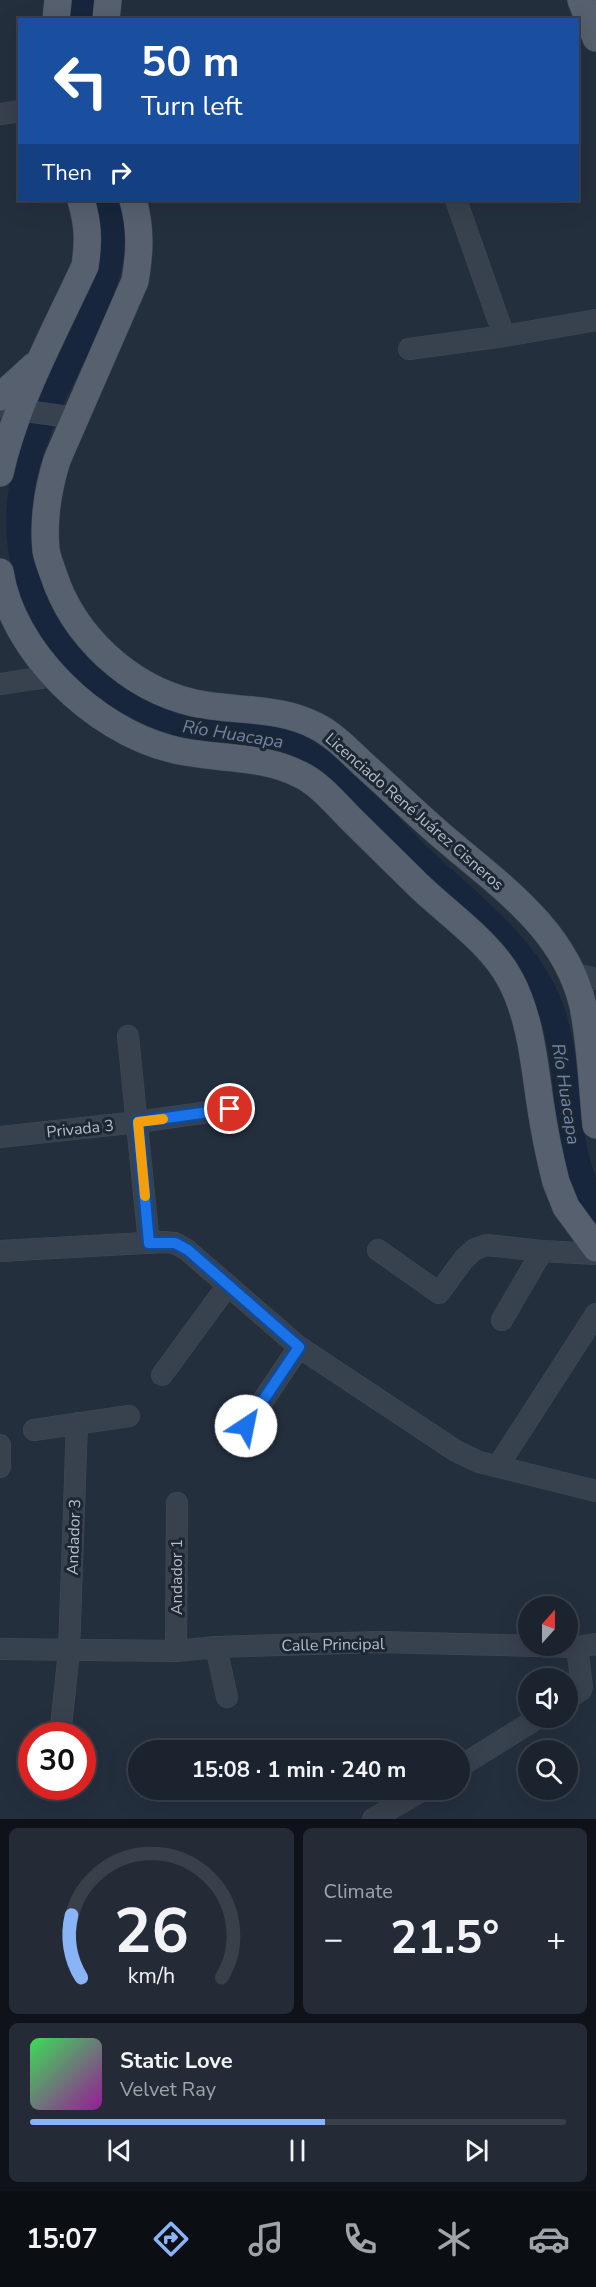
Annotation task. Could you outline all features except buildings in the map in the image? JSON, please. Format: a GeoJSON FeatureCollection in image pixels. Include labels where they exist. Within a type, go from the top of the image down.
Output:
{"type":"FeatureCollection","features":[{"type":"Feature","properties":{"kind":"main road"},"geometry":{"type":"LineString","coordinates":[[56,18],[58,0]]}},
{"type":"Feature","properties":{"kind":"main road"},"geometry":{"type":"LineString","coordinates":[[106,18],[108,0]]}},
{"type":"Feature","properties":{"kind":"main road"},"geometry":{"type":"LineString","coordinates":[[581,0],[596,38]]}},
{"type":"Feature","properties":{"kind":"main road"},"geometry":{"type":"LineString","coordinates":[[1,455],[13,407],[45,354],[85,266],[88,242],[81,201]]}},
{"type":"Feature","properties":{"kind":"main road","name":"Licenciado René Juárez Cisneros"},"geometry":{"type":"LineString","coordinates":[[133,201],[138,217],[140,250],[135,281],[72,418],[50,484],[45,518],[46,552],[57,588],[76,624],[105,655],[135,678],[160,692],[195,703],[264,710],[291,716],[317,726],[340,743],[435,831],[520,903],[584,976],[582,1005],[592,1028],[596,1125]]}},
{"type":"Feature","properties":{"kind":"main road"},"geometry":{"type":"LineString","coordinates":[[0,572],[17,625],[34,653],[77,700],[140,740],[172,750],[277,765],[301,774],[322,790],[493,955],[510,978],[523,1008],[555,1182],[566,1207],[596,1248]]}},
{"type":"Feature","properties":{"kind":"street"},"geometry":{"type":"LineString","coordinates":[[0,114],[18,111]]}},
{"type":"Feature","properties":{"kind":"street"},"geometry":{"type":"LineString","coordinates":[[456,201],[504,336]]}},
{"type":"Feature","properties":{"kind":"street"},"geometry":{"type":"LineString","coordinates":[[409,349],[596,320]]}},
{"type":"Feature","properties":{"kind":"street"},"geometry":{"type":"LineString","coordinates":[[13,407],[72,418]]}},
{"type":"Feature","properties":{"kind":"street"},"geometry":{"type":"LineString","coordinates":[[0,684],[53,676]]}},
{"type":"Feature","properties":{"kind":"street"},"geometry":{"type":"LineString","coordinates":[[128,1036],[149,1243]]}},
{"type":"Feature","properties":{"kind":"street","name":"Privada 3"},"geometry":{"type":"LineString","coordinates":[[0,1137],[230,1109]]}},
{"type":"Feature","properties":{"kind":"street"},"geometry":{"type":"LineString","coordinates":[[0,1251],[175,1243],[188,1250],[299,1347],[456,1451],[479,1462],[596,1491]]}},
{"type":"Feature","properties":{"kind":"street"},"geometry":{"type":"LineString","coordinates":[[378,1251],[439,1293],[465,1259],[475,1249],[487,1245],[596,1254]]}},
{"type":"Feature","properties":{"kind":"street"},"geometry":{"type":"LineString","coordinates":[[502,1320],[542,1251]]}},
{"type":"Feature","properties":{"kind":"street"},"geometry":{"type":"LineString","coordinates":[[162,1375],[228,1285]]}},
{"type":"Feature","properties":{"kind":"street"},"geometry":{"type":"LineString","coordinates":[[498,1466],[596,1314]]}},
{"type":"Feature","properties":{"kind":"street"},"geometry":{"type":"LineString","coordinates":[[246,1426],[299,1347]]}},
{"type":"Feature","properties":{"kind":"street"},"geometry":{"type":"LineString","coordinates":[[34,1430],[129,1416]]}},
{"type":"Feature","properties":{"kind":"street","name":"Andador 3"},"geometry":{"type":"LineString","coordinates":[[61,1722],[69,1651],[77,1423]]}},
{"type":"Feature","properties":{"kind":"street"},"geometry":{"type":"LineString","coordinates":[[0,1445],[0,1467]]}},
{"type":"Feature","properties":{"kind":"street","name":"Andador 1"},"geometry":{"type":"LineString","coordinates":[[176,1651],[177,1503]]}},
{"type":"Feature","properties":{"kind":"street","name":"Calle Principal"},"geometry":{"type":"LineString","coordinates":[[0,1649],[176,1651],[216,1647],[379,1642],[587,1646]]}},
{"type":"Feature","properties":{"kind":"street"},"geometry":{"type":"LineString","coordinates":[[578,1692],[582,1687],[587,1646]]}},
{"type":"Feature","properties":{"kind":"street"},"geometry":{"type":"LineString","coordinates":[[216,1647],[227,1697]]}},
{"type":"Feature","properties":{"kind":"street"},"geometry":{"type":"LineString","coordinates":[[470,1760],[522,1728]]}},
{"type":"Feature","properties":{"kind":"street"},"geometry":{"type":"LineString","coordinates":[[373,1819],[406,1800]]}},
{"type":"Feature","properties":{"kind":"waterway","name":"Río Huacapa"},"geometry":{"type":"LineString","coordinates":[[81,18],[83,0]]}},
{"type":"Feature","properties":{"kind":"waterway","name":"Río Huacapa"},"geometry":{"type":"LineString","coordinates":[[106,201],[112,235],[109,268],[98,300],[43,420],[23,480],[19,510],[20,542],[27,575],[44,615],[64,648],[91,677],[126,703],[147,715],[186,729],[268,737],[304,749],[322,760],[340,775],[418,856],[496,928],[530,969],[553,1015],[559,1039],[577,1163],[596,1208]]}},
{"type":"Feature","properties":{"kind":"slow traffic"},"geometry":{"type":"LineString","coordinates":[[145,1196],[138,1122],[163,1119]]}},
{"type":"Feature","properties":{"kind":"route"},"geometry":{"type":"LineString","coordinates":[[230,1109],[138,1122],[149,1243],[175,1243],[188,1250],[299,1347],[246,1426]]}}]}
